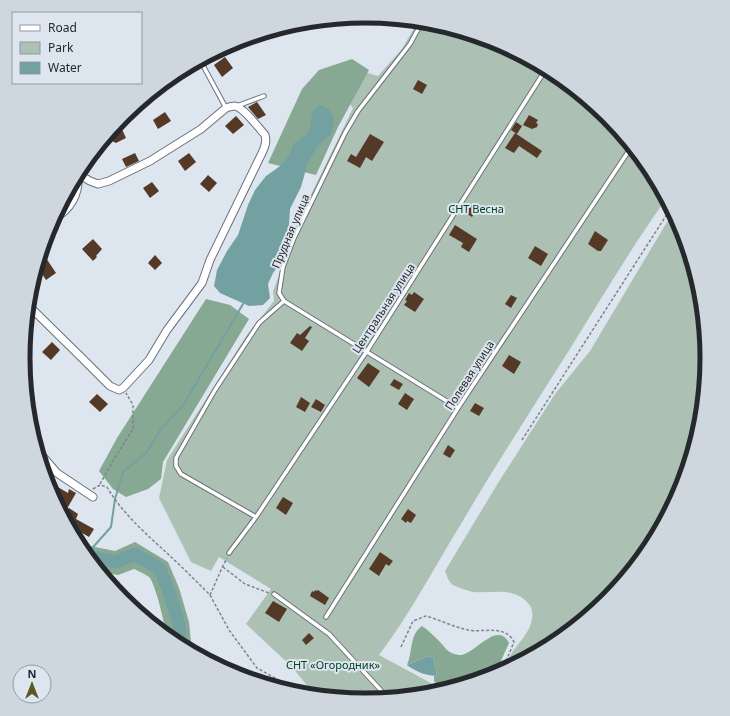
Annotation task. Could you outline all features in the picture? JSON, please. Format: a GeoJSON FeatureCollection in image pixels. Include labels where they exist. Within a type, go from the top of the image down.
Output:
{"type":"FeatureCollection","features":[{"type":"Feature","properties":{"kind":"street"},"geometry":{"type":"LineString","coordinates":[[34,310],[110,386],[118,390],[123,388],[149,360],[167,330],[202,283],[210,260],[262,153],[265,145],[265,135],[242,110],[236,106],[226,108],[194,133],[150,161],[109,181],[98,184],[83,177]]}},
{"type":"Feature","properties":{"kind":"street"},"geometry":{"type":"LineString","coordinates":[[65,211],[72,204],[77,186]]}},
{"type":"Feature","properties":{"kind":"street"},"geometry":{"type":"LineString","coordinates":[[46,460],[57,473],[91,496]]}},
{"type":"Feature","properties":{"kind":"lane","name":"Прудная улица"},"geometry":{"type":"LineString","coordinates":[[284,301],[279,293],[283,267],[294,238],[341,139],[358,111],[410,44],[419,27]]}},
{"type":"Feature","properties":{"kind":"lane"},"geometry":{"type":"LineString","coordinates":[[203,65],[226,108]]}},
{"type":"Feature","properties":{"kind":"lane","name":"Центральная улица"},"geometry":{"type":"LineString","coordinates":[[230,553],[256,517],[367,351],[543,74]]}},
{"type":"Feature","properties":{"kind":"lane"},"geometry":{"type":"LineString","coordinates":[[236,106],[264,96]]}},
{"type":"Feature","properties":{"kind":"lane","name":"Полевая улица"},"geometry":{"type":"LineString","coordinates":[[326,617],[458,408],[629,151]]}},
{"type":"Feature","properties":{"kind":"lane"},"geometry":{"type":"LineString","coordinates":[[256,517],[181,474],[176,466],[176,458],[215,390],[260,324],[284,301],[458,408]]}},
{"type":"Feature","properties":{"kind":"lane"},"geometry":{"type":"LineString","coordinates":[[274,594],[330,634],[383,692]]}},
{"type":"Feature","properties":{"kind":"path"},"geometry":{"type":"LineString","coordinates":[[522,440],[667,214]]}},
{"type":"Feature","properties":{"kind":"path"},"geometry":{"type":"LineString","coordinates":[[91,496],[93,489],[100,485],[133,429],[133,405],[123,388]]}},
{"type":"Feature","properties":{"kind":"path"},"geometry":{"type":"LineString","coordinates":[[100,485],[107,487],[111,494],[141,530],[210,595],[228,630],[257,668],[283,683]]}},
{"type":"Feature","properties":{"kind":"path"},"geometry":{"type":"LineString","coordinates":[[210,595],[230,553]]}},
{"type":"Feature","properties":{"kind":"path"},"geometry":{"type":"LineString","coordinates":[[223,566],[244,584],[274,594]]}},
{"type":"Feature","properties":{"kind":"path"},"geometry":{"type":"LineString","coordinates":[[400,647],[413,621],[426,616],[469,630],[495,630],[507,633],[514,642],[506,661]]}},
{"type":"Feature","properties":{"kind":"green space","name":"СНТ Весна"},"geometry":{"type":"Polygon","coordinates":[[[415,27],[430,29],[452,34],[493,49],[551,79],[586,106],[617,137],[644,172],[662,205],[640,236],[487,481],[411,607],[379,655],[434,686],[409,690],[365,693],[321,690],[310,688],[292,667],[246,624],[271,589],[219,557],[211,571],[191,562],[159,498],[167,460],[247,335],[274,301],[273,291],[305,207],[353,108],[328,74],[337,64],[378,76],[402,49],[415,27]]]}},
{"type":"Feature","properties":{"kind":"green space"},"geometry":{"type":"Polygon","coordinates":[[[669,219],[689,271],[694,293],[699,336],[700,358],[697,402],[689,445],[682,466],[655,526],[644,544],[617,579],[586,610],[569,624],[551,637],[508,660],[530,626],[532,614],[530,605],[516,594],[502,592],[473,592],[457,587],[450,582],[445,571],[498,483],[555,394],[590,351],[669,219]]]}},
{"type":"Feature","properties":{"kind":"shaded area"},"geometry":{"type":"Polygon","coordinates":[[[352,59],[369,70],[338,127],[316,175],[268,163],[302,89],[319,70],[352,59]]]}},
{"type":"Feature","properties":{"kind":"shaded area"},"geometry":{"type":"Polygon","coordinates":[[[206,299],[230,305],[249,319],[163,462],[161,479],[148,489],[126,497],[113,489],[99,471],[117,438],[206,299]]]}},
{"type":"Feature","properties":{"kind":"shaded area"},"geometry":{"type":"Polygon","coordinates":[[[135,542],[168,562],[179,588],[189,622],[191,644],[165,627],[155,589],[150,578],[134,569],[118,575],[108,573],[87,545],[115,551],[135,542]]]}},
{"type":"Feature","properties":{"kind":"shaded area"},"geometry":{"type":"Polygon","coordinates":[[[422,626],[447,650],[459,655],[465,654],[485,640],[498,635],[504,637],[509,643],[499,664],[473,675],[438,685],[434,681],[434,676],[437,675],[433,657],[428,656],[407,665],[413,639],[422,626]]]}},
{"type":"Feature","properties":{"kind":"water"},"geometry":{"type":"Polygon","coordinates":[[[321,105],[328,109],[333,116],[334,123],[331,134],[318,146],[308,162],[301,187],[290,209],[288,240],[283,259],[273,273],[268,284],[270,298],[263,305],[249,306],[220,293],[214,286],[217,270],[227,251],[238,235],[248,205],[255,190],[266,176],[283,164],[290,154],[293,144],[305,136],[310,129],[314,109],[321,105]]]}},
{"type":"Feature","properties":{"kind":"water"},"geometry":{"type":"Polygon","coordinates":[[[428,656],[433,657],[437,675],[434,676],[417,671],[407,665],[428,656]]]}},
{"type":"Feature","properties":{"kind":"building"},"geometry":{"type":"Polygon","coordinates":[[[225,57],[233,68],[222,77],[214,65],[225,57]]]}},
{"type":"Feature","properties":{"kind":"building"},"geometry":{"type":"Polygon","coordinates":[[[418,80],[427,85],[422,94],[413,89],[418,80]]]}},
{"type":"Feature","properties":{"kind":"building"},"geometry":{"type":"Polygon","coordinates":[[[257,102],[266,115],[258,119],[248,107],[257,102]]]}},
{"type":"Feature","properties":{"kind":"building"},"geometry":{"type":"Polygon","coordinates":[[[165,112],[171,121],[158,129],[153,120],[165,112]]]}},
{"type":"Feature","properties":{"kind":"building"},"geometry":{"type":"Polygon","coordinates":[[[529,115],[538,120],[536,123],[538,124],[537,127],[532,129],[523,125],[529,115]]]}},
{"type":"Feature","properties":{"kind":"building"},"geometry":{"type":"Polygon","coordinates":[[[236,116],[244,125],[233,134],[225,126],[236,116]]]}},
{"type":"Feature","properties":{"kind":"building"},"geometry":{"type":"Polygon","coordinates":[[[516,122],[522,126],[517,134],[511,130],[516,122]]]}},
{"type":"Feature","properties":{"kind":"building"},"geometry":{"type":"Polygon","coordinates":[[[121,128],[126,138],[116,143],[110,140],[121,128]]]}},
{"type":"Feature","properties":{"kind":"building"},"geometry":{"type":"Polygon","coordinates":[[[515,133],[542,151],[537,158],[519,146],[514,153],[505,148],[515,133]]]}},
{"type":"Feature","properties":{"kind":"building"},"geometry":{"type":"Polygon","coordinates":[[[370,134],[384,142],[372,161],[366,157],[360,168],[347,161],[351,154],[356,157],[370,134]]]}},
{"type":"Feature","properties":{"kind":"building"},"geometry":{"type":"Polygon","coordinates":[[[135,153],[139,161],[126,167],[122,159],[135,153]]]}},
{"type":"Feature","properties":{"kind":"building"},"geometry":{"type":"Polygon","coordinates":[[[189,153],[196,162],[185,171],[178,161],[189,153]]]}},
{"type":"Feature","properties":{"kind":"building"},"geometry":{"type":"Polygon","coordinates":[[[208,175],[217,183],[209,192],[200,184],[208,175]]]}},
{"type":"Feature","properties":{"kind":"building"},"geometry":{"type":"Polygon","coordinates":[[[152,182],[159,191],[150,198],[143,188],[152,182]]]}},
{"type":"Feature","properties":{"kind":"building"},"geometry":{"type":"Polygon","coordinates":[[[469,203],[477,208],[472,217],[464,212],[469,203]]]}},
{"type":"Feature","properties":{"kind":"building"},"geometry":{"type":"Polygon","coordinates":[[[455,225],[477,239],[469,252],[461,247],[463,243],[449,235],[455,225]]]}},
{"type":"Feature","properties":{"kind":"building"},"geometry":{"type":"Polygon","coordinates":[[[595,231],[608,240],[601,251],[598,251],[588,244],[595,231]]]}},
{"type":"Feature","properties":{"kind":"building"},"geometry":{"type":"Polygon","coordinates":[[[93,239],[102,249],[93,261],[82,249],[93,239]]]}},
{"type":"Feature","properties":{"kind":"building"},"geometry":{"type":"Polygon","coordinates":[[[535,246],[548,254],[541,266],[528,258],[535,246]]]}},
{"type":"Feature","properties":{"kind":"building"},"geometry":{"type":"Polygon","coordinates":[[[155,255],[162,263],[155,270],[148,263],[155,255]]]}},
{"type":"Feature","properties":{"kind":"building"},"geometry":{"type":"Polygon","coordinates":[[[46,257],[56,273],[46,280],[41,272],[46,257]]]}},
{"type":"Feature","properties":{"kind":"building"},"geometry":{"type":"Polygon","coordinates":[[[414,292],[424,299],[415,312],[404,305],[407,301],[405,300],[409,293],[412,295],[414,292]]]}},
{"type":"Feature","properties":{"kind":"building"},"geometry":{"type":"Polygon","coordinates":[[[511,295],[517,298],[511,308],[505,304],[511,295]]]}},
{"type":"Feature","properties":{"kind":"building"},"geometry":{"type":"Polygon","coordinates":[[[310,326],[312,327],[305,338],[309,341],[302,351],[290,343],[297,333],[300,335],[310,326]]]}},
{"type":"Feature","properties":{"kind":"building"},"geometry":{"type":"Polygon","coordinates":[[[52,342],[60,350],[51,360],[42,352],[52,342]]]}},
{"type":"Feature","properties":{"kind":"building"},"geometry":{"type":"Polygon","coordinates":[[[509,355],[521,362],[514,374],[502,366],[509,355]]]}},
{"type":"Feature","properties":{"kind":"building"},"geometry":{"type":"Polygon","coordinates":[[[368,363],[380,371],[369,387],[357,378],[368,363]]]}},
{"type":"Feature","properties":{"kind":"building"},"geometry":{"type":"Polygon","coordinates":[[[394,379],[403,384],[399,390],[390,385],[394,379]]]}},
{"type":"Feature","properties":{"kind":"building"},"geometry":{"type":"Polygon","coordinates":[[[405,393],[414,399],[407,410],[398,404],[405,393]]]}},
{"type":"Feature","properties":{"kind":"building"},"geometry":{"type":"Polygon","coordinates":[[[97,394],[108,404],[100,412],[89,402],[97,394]]]}},
{"type":"Feature","properties":{"kind":"building"},"geometry":{"type":"Polygon","coordinates":[[[301,397],[310,403],[305,412],[296,407],[301,397]]]}},
{"type":"Feature","properties":{"kind":"building"},"geometry":{"type":"Polygon","coordinates":[[[316,399],[325,405],[321,412],[311,407],[316,399]]]}},
{"type":"Feature","properties":{"kind":"building"},"geometry":{"type":"Polygon","coordinates":[[[475,403],[484,408],[479,416],[470,411],[475,403]]]}},
{"type":"Feature","properties":{"kind":"building"},"geometry":{"type":"Polygon","coordinates":[[[448,445],[455,450],[450,458],[443,454],[448,445]]]}},
{"type":"Feature","properties":{"kind":"building"},"geometry":{"type":"Polygon","coordinates":[[[56,486],[68,493],[69,489],[76,493],[68,507],[65,505],[56,486]]]}},
{"type":"Feature","properties":{"kind":"building"},"geometry":{"type":"Polygon","coordinates":[[[283,497],[293,503],[286,515],[276,508],[283,497]]]}},
{"type":"Feature","properties":{"kind":"building"},"geometry":{"type":"Polygon","coordinates":[[[69,508],[78,514],[76,519],[94,529],[89,537],[78,531],[79,528],[75,526],[67,511],[69,508]]]}},
{"type":"Feature","properties":{"kind":"building"},"geometry":{"type":"Polygon","coordinates":[[[408,509],[416,515],[411,523],[407,521],[406,523],[401,519],[408,509]]]}},
{"type":"Feature","properties":{"kind":"building"},"geometry":{"type":"Polygon","coordinates":[[[380,552],[393,561],[389,566],[386,564],[379,576],[369,569],[380,552]]]}},
{"type":"Feature","properties":{"kind":"building"},"geometry":{"type":"Polygon","coordinates":[[[315,590],[318,590],[329,598],[325,605],[310,596],[312,591],[314,592],[315,590]]]}},
{"type":"Feature","properties":{"kind":"building"},"geometry":{"type":"Polygon","coordinates":[[[273,601],[287,609],[279,622],[265,613],[273,601]]]}},
{"type":"Feature","properties":{"kind":"building"},"geometry":{"type":"Polygon","coordinates":[[[309,633],[314,638],[306,645],[302,640],[309,633]]]}},
{"type":"Feature","properties":{"kind":"waterway"},"geometry":{"type":"LineString","coordinates":[[90,550],[111,527],[115,499],[123,472],[146,453],[161,429],[184,404],[243,304]]}},
{"type":"Feature","properties":{"kind":"waterway"},"geometry":{"type":"LineString","coordinates":[[96,558],[116,562],[134,554],[160,569],[179,624],[180,637]]}},
{"type":"Feature","properties":{"kind":"park label","name":"СНТ «Огородник»"},"geometry":{"type":"Point","coordinates":[333,664]}}]}
